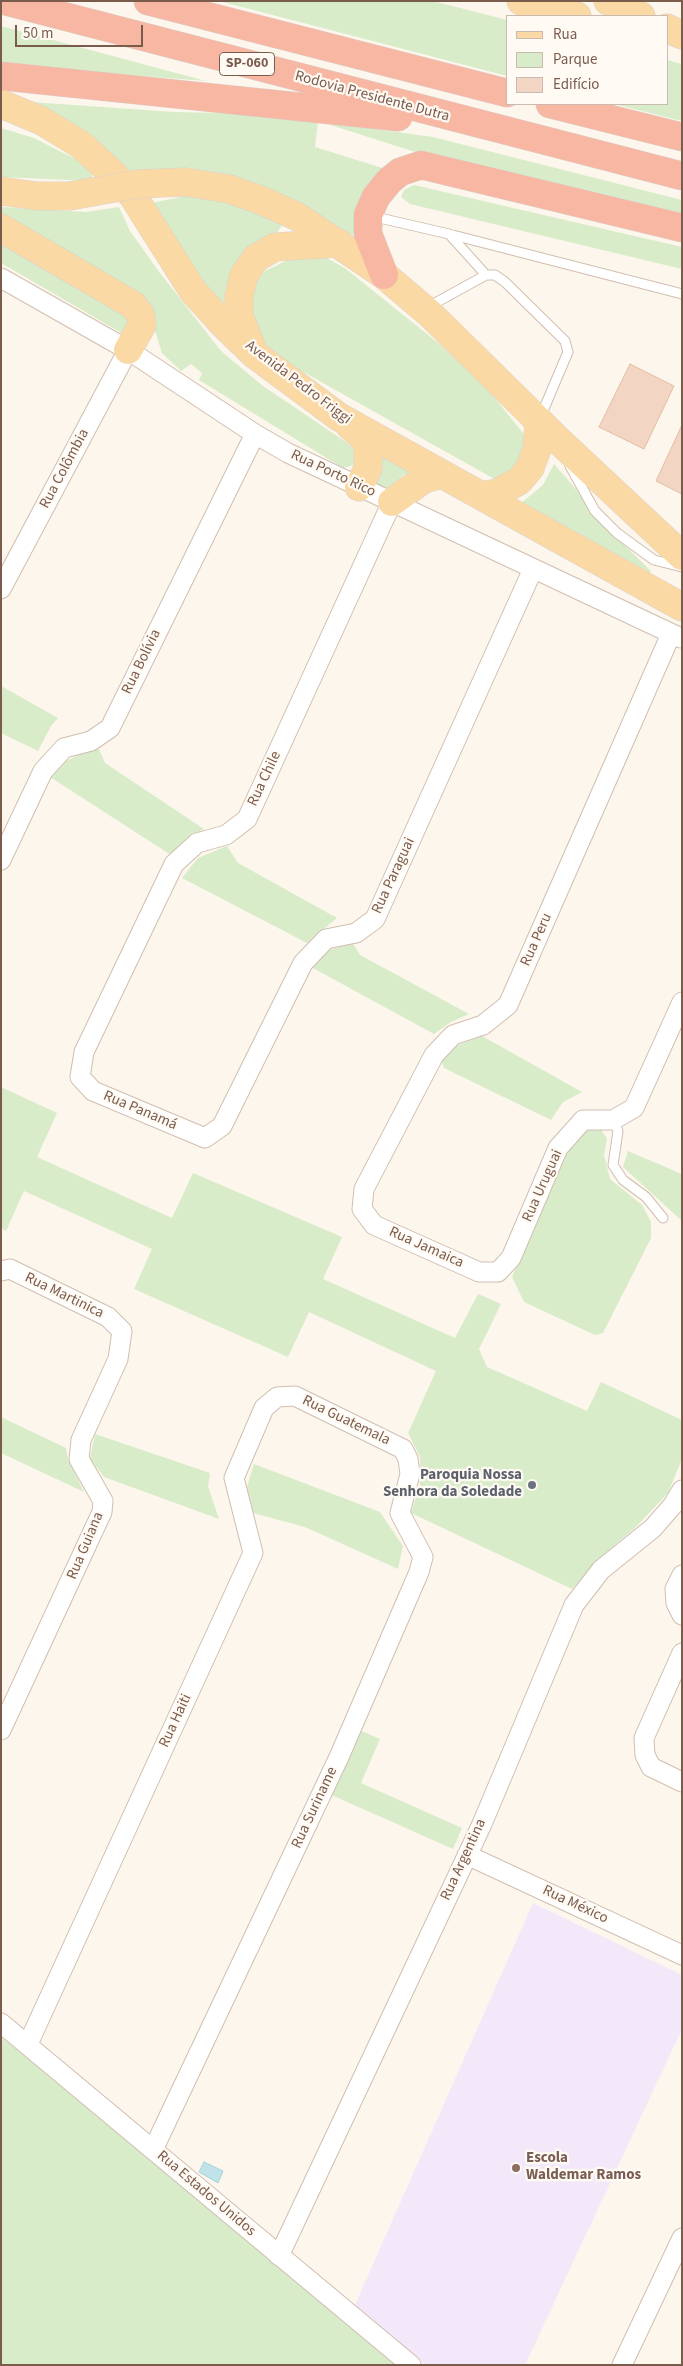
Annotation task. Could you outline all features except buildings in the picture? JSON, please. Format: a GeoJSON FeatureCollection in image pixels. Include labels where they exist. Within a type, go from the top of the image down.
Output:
{"type":"FeatureCollection","features":[{"type":"Feature","properties":{"kind":"highway","name":"Rodovia Presidente Dutra"},"geometry":{"type":"LineString","coordinates":[[5,1],[682,176]]}},
{"type":"Feature","properties":{"kind":"highway","name":"SP-060"},"geometry":{"type":"LineString","coordinates":[[148,1],[506,93]]}},
{"type":"Feature","properties":{"kind":"highway"},"geometry":{"type":"LineString","coordinates":[[1,76],[488,127]]}},
{"type":"Feature","properties":{"kind":"highway"},"geometry":{"type":"LineString","coordinates":[[554,105],[682,137]]}},
{"type":"Feature","properties":{"kind":"highway"},"geometry":{"type":"LineString","coordinates":[[384,275],[368,234],[368,216],[376,197],[389,181],[400,172],[421,165],[682,228]]}},
{"type":"Feature","properties":{"kind":"main road"},"geometry":{"type":"LineString","coordinates":[[520,1],[573,15]]}},
{"type":"Feature","properties":{"kind":"main road"},"geometry":{"type":"LineString","coordinates":[[608,1],[639,15]]}},
{"type":"Feature","properties":{"kind":"main road"},"geometry":{"type":"LineString","coordinates":[[668,28],[682,35]]}},
{"type":"Feature","properties":{"kind":"main road"},"geometry":{"type":"LineString","coordinates":[[668,39],[682,43]]}},
{"type":"Feature","properties":{"kind":"main road","name":"Avenida Pedro Friggi"},"geometry":{"type":"LineString","coordinates":[[1,104],[42,121],[81,145],[110,171],[132,196],[193,291],[254,354],[339,417],[682,607]]}},
{"type":"Feature","properties":{"kind":"main road"},"geometry":{"type":"LineString","coordinates":[[1,191],[37,196],[70,196],[137,184],[185,182],[229,189],[263,201],[298,217],[384,275],[424,308],[548,430],[682,556]]}},
{"type":"Feature","properties":{"kind":"main road"},"geometry":{"type":"LineString","coordinates":[[1,228],[133,305],[140,314],[142,325],[128,350]]}},
{"type":"Feature","properties":{"kind":"main road"},"geometry":{"type":"LineString","coordinates":[[254,354],[239,316],[239,296],[244,275],[256,258],[275,247],[339,243]]}},
{"type":"Feature","properties":{"kind":"main road"},"geometry":{"type":"LineString","coordinates":[[339,417],[360,434],[368,446],[368,468],[359,487]]}},
{"type":"Feature","properties":{"kind":"main road"},"geometry":{"type":"LineString","coordinates":[[482,496],[497,493],[519,481],[530,468],[537,449],[548,430]]}},
{"type":"Feature","properties":{"kind":"main road"},"geometry":{"type":"LineString","coordinates":[[392,502],[424,479],[442,474]]}},
{"type":"Feature","properties":{"kind":"street","name":"Rua Porto Rico"},"geometry":{"type":"LineString","coordinates":[[1,278],[128,350],[255,434],[288,453],[676,636]]}},
{"type":"Feature","properties":{"kind":"street","name":"Rua Colômbia"},"geometry":{"type":"LineString","coordinates":[[1,589],[128,350]]}},
{"type":"Feature","properties":{"kind":"street","name":"Rua Bolívia"},"geometry":{"type":"LineString","coordinates":[[1,860],[43,771],[64,748],[91,741],[110,728],[255,434]]}},
{"type":"Feature","properties":{"kind":"street","name":"Rua Chile"},"geometry":{"type":"LineString","coordinates":[[80,1077],[84,1052],[174,864],[197,843],[226,834],[247,819],[392,502]]}},
{"type":"Feature","properties":{"kind":"street","name":"Rua Paraguai"},"geometry":{"type":"LineString","coordinates":[[204,1138],[222,1126],[303,963],[326,939],[356,933],[375,919],[533,569]]}},
{"type":"Feature","properties":{"kind":"street","name":"Rua Peru"},"geometry":{"type":"LineString","coordinates":[[362,1210],[364,1190],[434,1055],[453,1035],[482,1025],[508,1005],[676,636]]}},
{"type":"Feature","properties":{"kind":"street"},"geometry":{"type":"LineString","coordinates":[[613,1120],[634,1108],[682,1002]]}},
{"type":"Feature","properties":{"kind":"street","name":"Rua Panamá"},"geometry":{"type":"LineString","coordinates":[[80,1077],[93,1091],[204,1138]]}},
{"type":"Feature","properties":{"kind":"street","name":"Rua Uruguai"},"geometry":{"type":"LineString","coordinates":[[498,1272],[511,1258],[558,1148],[583,1120],[613,1120]]}},
{"type":"Feature","properties":{"kind":"street","name":"Rua Jamaica"},"geometry":{"type":"LineString","coordinates":[[362,1210],[374,1225],[479,1272],[498,1272]]}},
{"type":"Feature","properties":{"kind":"street","name":"Rua Martinica"},"geometry":{"type":"LineString","coordinates":[[1,1271],[10,1270],[108,1317],[122,1331]]}},
{"type":"Feature","properties":{"kind":"street","name":"Rua Guiana"},"geometry":{"type":"LineString","coordinates":[[1,1730],[102,1512],[103,1501],[80,1459],[81,1440],[118,1359],[122,1331]]}},
{"type":"Feature","properties":{"kind":"street","name":"Rua Guatemala"},"geometry":{"type":"LineString","coordinates":[[277,1397],[295,1396],[403,1449],[408,1458]]}},
{"type":"Feature","properties":{"kind":"street","name":"Rua Haiti"},"geometry":{"type":"LineString","coordinates":[[28,2044],[253,1553],[234,1478],[264,1408],[277,1397]]}},
{"type":"Feature","properties":{"kind":"street","name":"Rua Suriname"},"geometry":{"type":"LineString","coordinates":[[153,2150],[339,1758],[419,1572],[423,1557],[400,1513],[410,1474],[408,1458]]}},
{"type":"Feature","properties":{"kind":"street","name":"Rua Argentina"},"geometry":{"type":"LineString","coordinates":[[279,2256],[467,1855],[574,1605],[601,1570],[653,1528],[673,1505],[682,1490]]}},
{"type":"Feature","properties":{"kind":"street"},"geometry":{"type":"LineString","coordinates":[[682,1575],[675,1589],[676,1604],[682,1615]]}},
{"type":"Feature","properties":{"kind":"street"},"geometry":{"type":"LineString","coordinates":[[682,1653],[644,1738],[645,1755],[651,1767],[682,1782]]}},
{"type":"Feature","properties":{"kind":"street","name":"Rua México"},"geometry":{"type":"LineString","coordinates":[[467,1855],[682,1955]]}},
{"type":"Feature","properties":{"kind":"street","name":"Rua Estados Unidos"},"geometry":{"type":"LineString","coordinates":[[1,2022],[411,2365]]}},
{"type":"Feature","properties":{"kind":"street"},"geometry":{"type":"LineString","coordinates":[[622,2365],[682,2238]]}},
{"type":"Feature","properties":{"kind":"lane"},"geometry":{"type":"LineString","coordinates":[[368,216],[449,234],[682,294]]}},
{"type":"Feature","properties":{"kind":"lane"},"geometry":{"type":"LineString","coordinates":[[449,234],[486,275]]}},
{"type":"Feature","properties":{"kind":"lane"},"geometry":{"type":"LineString","coordinates":[[424,308],[486,275],[495,276],[505,282],[565,341],[568,352],[548,430],[600,516],[617,533],[654,560],[682,567]]}},
{"type":"Feature","properties":{"kind":"lane"},"geometry":{"type":"LineString","coordinates":[[613,1120],[618,1131],[613,1166],[623,1180],[646,1197],[663,1218]]}},
{"type":"Feature","properties":{"kind":"shaded area","name":"Escola Waldemar Ramos"},"geometry":{"type":"Polygon","coordinates":[[[533,1903],[682,1975],[682,2029],[525,2365],[425,2365],[354,2307],[533,1903]]]}},
{"type":"Feature","properties":{"kind":"green space"},"geometry":{"type":"Polygon","coordinates":[[[219,1],[433,1],[506,20],[506,76],[219,1]]]}},
{"type":"Feature","properties":{"kind":"green space"},"geometry":{"type":"Polygon","coordinates":[[[1,26],[206,81],[1,65],[1,26]]]}},
{"type":"Feature","properties":{"kind":"green space"},"geometry":{"type":"Polygon","coordinates":[[[668,60],[682,64],[682,121],[618,105],[668,105],[668,60]]]}},
{"type":"Feature","properties":{"kind":"green space"},"geometry":{"type":"Polygon","coordinates":[[[16,101],[175,112],[262,114],[318,121],[315,147],[392,171],[355,224],[353,238],[128,175],[16,101]]]}},
{"type":"Feature","properties":{"kind":"green space"},"geometry":{"type":"Polygon","coordinates":[[[318,121],[433,137],[682,200],[682,219],[431,157],[318,121]]]}},
{"type":"Feature","properties":{"kind":"green space"},"geometry":{"type":"Polygon","coordinates":[[[1,128],[34,138],[91,167],[93,181],[1,177],[1,128]]]}},
{"type":"Feature","properties":{"kind":"green space"},"geometry":{"type":"Polygon","coordinates":[[[414,185],[682,247],[682,269],[410,204],[401,197],[404,190],[414,185]]]}},
{"type":"Feature","properties":{"kind":"green space"},"geometry":{"type":"Polygon","coordinates":[[[185,196],[209,197],[249,210],[282,225],[229,314],[142,205],[185,196]]]}},
{"type":"Feature","properties":{"kind":"green space"},"geometry":{"type":"Polygon","coordinates":[[[1,207],[86,212],[119,207],[130,231],[221,351],[263,386],[349,444],[357,455],[357,464],[343,468],[199,380],[202,373],[191,364],[181,371],[162,353],[153,325],[1,221],[1,207]]]}},
{"type":"Feature","properties":{"kind":"green space"},"geometry":{"type":"Polygon","coordinates":[[[1,236],[130,319],[125,335],[1,263],[1,236]]]}},
{"type":"Feature","properties":{"kind":"green space"},"geometry":{"type":"Polygon","coordinates":[[[311,256],[327,258],[346,269],[437,342],[485,386],[527,438],[522,467],[498,481],[282,360],[257,338],[247,309],[255,283],[265,271],[294,257],[311,256]]]}},
{"type":"Feature","properties":{"kind":"green space"},"geometry":{"type":"Polygon","coordinates":[[[376,454],[412,472],[403,475],[398,481],[395,494],[374,485],[376,454]]]}},
{"type":"Feature","properties":{"kind":"green space"},"geometry":{"type":"Polygon","coordinates":[[[554,464],[575,488],[591,512],[651,571],[648,576],[521,503],[543,485],[554,464]]]}},
{"type":"Feature","properties":{"kind":"green space"},"geometry":{"type":"Polygon","coordinates":[[[1,686],[58,718],[51,726],[38,751],[1,733],[1,686]]]}},
{"type":"Feature","properties":{"kind":"green space"},"geometry":{"type":"Polygon","coordinates":[[[99,749],[105,763],[204,829],[181,845],[171,855],[50,777],[59,764],[83,753],[99,749]]]}},
{"type":"Feature","properties":{"kind":"green space"},"geometry":{"type":"Polygon","coordinates":[[[227,846],[238,863],[337,918],[307,943],[182,878],[198,858],[227,846]]]}},
{"type":"Feature","properties":{"kind":"green space"},"geometry":{"type":"Polygon","coordinates":[[[352,942],[360,955],[469,1014],[451,1022],[434,1034],[311,967],[324,952],[352,942]]]}},
{"type":"Feature","properties":{"kind":"green space"},"geometry":{"type":"Polygon","coordinates":[[[482,1036],[582,1092],[563,1102],[551,1120],[444,1068],[441,1060],[448,1049],[482,1036]]]}},
{"type":"Feature","properties":{"kind":"green space"},"geometry":{"type":"Polygon","coordinates":[[[1,1087],[57,1113],[37,1157],[172,1218],[193,1173],[342,1237],[323,1279],[455,1338],[478,1294],[501,1304],[479,1349],[487,1367],[587,1411],[601,1382],[682,1420],[682,1459],[668,1493],[636,1527],[603,1555],[572,1589],[411,1513],[420,1485],[420,1457],[408,1433],[436,1371],[309,1312],[288,1357],[134,1289],[152,1249],[24,1191],[6,1231],[1,1228],[1,1087]]]}},
{"type":"Feature","properties":{"kind":"green space"},"geometry":{"type":"Polygon","coordinates":[[[583,1128],[600,1128],[607,1139],[604,1155],[610,1179],[642,1205],[651,1222],[651,1238],[603,1333],[595,1335],[524,1302],[512,1277],[567,1144],[583,1128]]]}},
{"type":"Feature","properties":{"kind":"green space"},"geometry":{"type":"Polygon","coordinates":[[[628,1151],[682,1174],[682,1221],[623,1167],[628,1151]]]}},
{"type":"Feature","properties":{"kind":"green space"},"geometry":{"type":"Polygon","coordinates":[[[1,1417],[66,1448],[68,1459],[84,1492],[1,1453],[1,1417]]]}},
{"type":"Feature","properties":{"kind":"green space"},"geometry":{"type":"Polygon","coordinates":[[[95,1434],[210,1473],[208,1486],[219,1519],[104,1477],[90,1459],[95,1434]]]}},
{"type":"Feature","properties":{"kind":"green space"},"geometry":{"type":"Polygon","coordinates":[[[254,1464],[380,1512],[403,1546],[398,1569],[305,1527],[253,1513],[247,1487],[254,1464]]]}},
{"type":"Feature","properties":{"kind":"green space"},"geometry":{"type":"Polygon","coordinates":[[[355,1728],[380,1739],[361,1783],[462,1828],[453,1849],[327,1793],[355,1728]]]}},
{"type":"Feature","properties":{"kind":"green space"},"geometry":{"type":"Polygon","coordinates":[[[1,2037],[82,2101],[200,2202],[398,2365],[1,2365],[1,2037]]]}},
{"type":"Feature","properties":{"kind":"water"},"geometry":{"type":"Polygon","coordinates":[[[204,2162],[223,2171],[218,2183],[199,2172],[204,2162]]]}},
{"type":"Feature","properties":{"kind":"place","name":"Paroquia Nossa Senhora da Soledade"},"geometry":{"type":"Point","coordinates":[532,1485]}},
{"type":"Feature","properties":{"kind":"place","name":"Escola Waldemar Ramos"},"geometry":{"type":"Point","coordinates":[516,2168]}}]}
